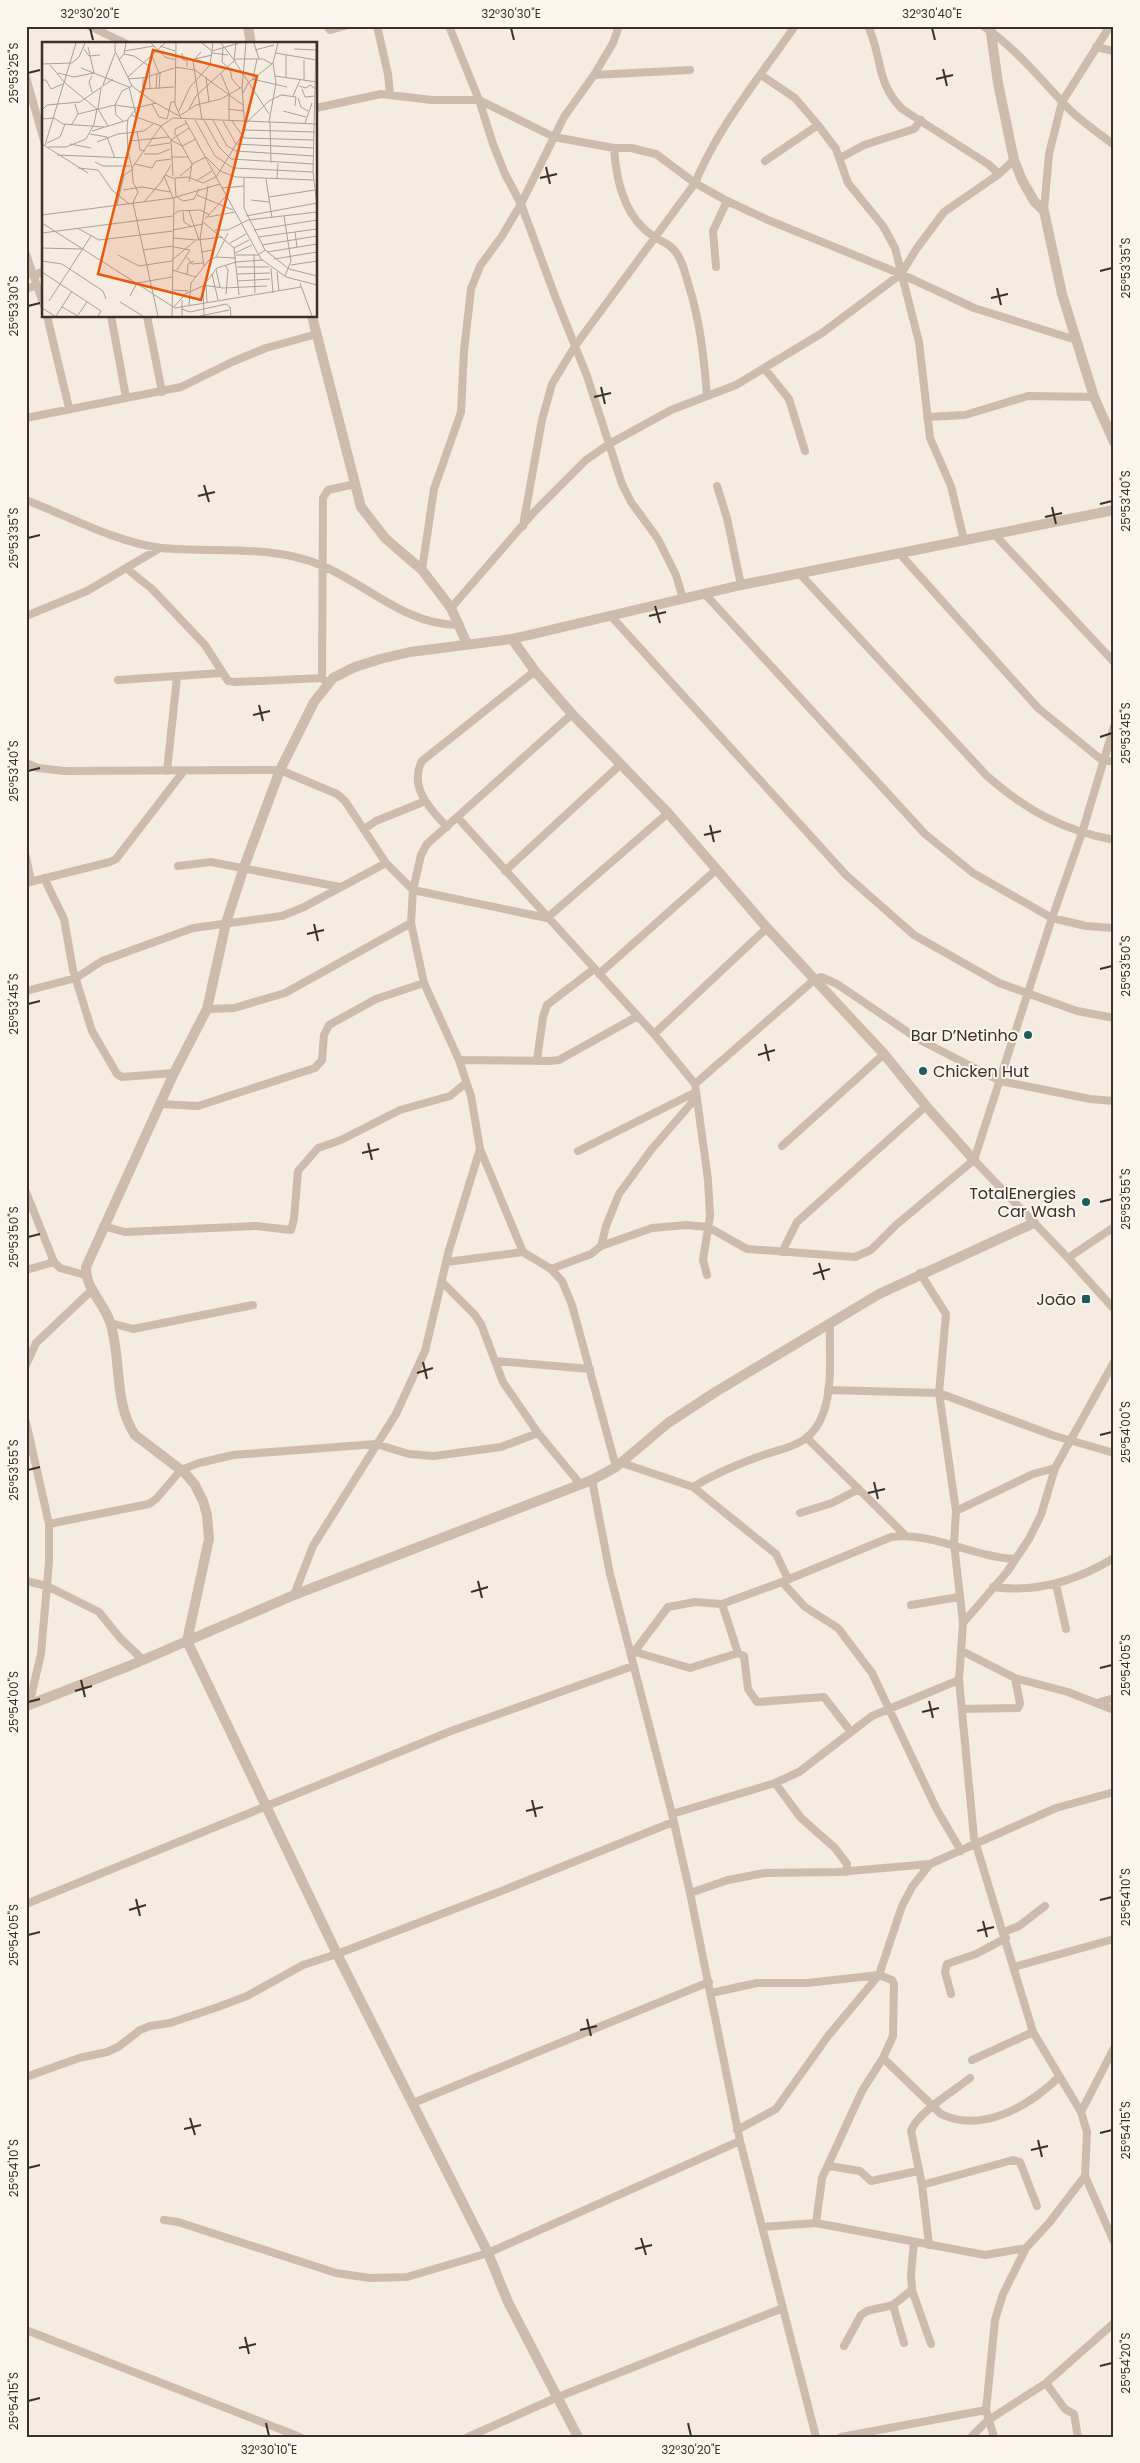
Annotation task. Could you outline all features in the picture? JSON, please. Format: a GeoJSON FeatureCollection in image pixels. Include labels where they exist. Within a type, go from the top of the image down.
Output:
{"type":"FeatureCollection","features":[{"type":"Feature","properties":{"kind":"street"},"geometry":{"type":"LineString","coordinates":[[89,26],[123,42]]}},
{"type":"Feature","properties":{"kind":"street"},"geometry":{"type":"LineString","coordinates":[[248,26],[251,42]]}},
{"type":"Feature","properties":{"kind":"street"},"geometry":{"type":"LineString","coordinates":[[327,26],[330,30],[345,26]]}},
{"type":"Feature","properties":{"kind":"street"},"geometry":{"type":"LineString","coordinates":[[378,26],[388,74],[390,94]]}},
{"type":"Feature","properties":{"kind":"street"},"geometry":{"type":"LineString","coordinates":[[449,26],[479,100],[502,167],[521,204],[555,296],[576,346],[622,484],[631,502],[658,539],[676,575],[683,599]]}},
{"type":"Feature","properties":{"kind":"street"},"geometry":{"type":"LineString","coordinates":[[422,570],[434,489],[460,412],[464,342],[471,289],[480,266],[502,236],[521,204],[564,117],[594,75],[619,26]]}},
{"type":"Feature","properties":{"kind":"street"},"geometry":{"type":"LineString","coordinates":[[523,526],[542,420],[552,384],[576,346],[695,182],[704,160],[722,130],[795,26]]}},
{"type":"Feature","properties":{"kind":"street"},"geometry":{"type":"LineString","coordinates":[[868,26],[875,41],[881,76],[886,88],[902,109],[988,164],[999,174]]}},
{"type":"Feature","properties":{"kind":"street"},"geometry":{"type":"LineString","coordinates":[[1100,26],[1102,36]]}},
{"type":"Feature","properties":{"kind":"street"},"geometry":{"type":"LineString","coordinates":[[1110,26],[1062,102],[1049,154],[1044,211],[1062,294],[1094,397],[1114,442]]}},
{"type":"Feature","properties":{"kind":"street"},"geometry":{"type":"LineString","coordinates":[[988,28],[1032,67],[1062,102],[1114,145]]}},
{"type":"Feature","properties":{"kind":"street"},"geometry":{"type":"LineString","coordinates":[[988,28],[1014,160],[1022,180],[1034,201],[1044,211]]}},
{"type":"Feature","properties":{"kind":"street"},"geometry":{"type":"LineString","coordinates":[[1096,47],[1114,51]]}},
{"type":"Feature","properties":{"kind":"street"},"geometry":{"type":"LineString","coordinates":[[594,75],[690,70]]}},
{"type":"Feature","properties":{"kind":"street"},"geometry":{"type":"LineString","coordinates":[[761,75],[795,98],[836,148],[848,184],[882,226],[895,248],[919,342],[930,438],[950,486],[964,540]]}},
{"type":"Feature","properties":{"kind":"street"},"geometry":{"type":"LineString","coordinates":[[26,78],[42,134]]}},
{"type":"Feature","properties":{"kind":"street"},"geometry":{"type":"LineString","coordinates":[[318,108],[356,98],[390,94],[432,100],[479,100],[554,137],[614,148],[631,148],[656,154],[695,182],[727,201],[902,274],[974,308],[1076,340]]}},
{"type":"Feature","properties":{"kind":"street"},"geometry":{"type":"LineString","coordinates":[[840,158],[864,145],[914,129],[921,120]]}},
{"type":"Feature","properties":{"kind":"street"},"geometry":{"type":"LineString","coordinates":[[765,160],[818,125]]}},
{"type":"Feature","properties":{"kind":"street"},"geometry":{"type":"LineString","coordinates":[[614,148],[622,196],[630,213],[654,237],[669,243],[678,255],[702,339],[708,396]]}},
{"type":"Feature","properties":{"kind":"street"},"geometry":{"type":"LineString","coordinates":[[451,608],[523,526],[586,460],[608,444],[671,410],[736,385],[822,333],[902,274],[917,248],[944,212],[999,174],[1014,160]]}},
{"type":"Feature","properties":{"kind":"street"},"geometry":{"type":"LineString","coordinates":[[716,267],[713,231],[727,201]]}},
{"type":"Feature","properties":{"kind":"street"},"geometry":{"type":"LineString","coordinates":[[26,254],[42,300]]}},
{"type":"Feature","properties":{"kind":"street"},"geometry":{"type":"LineString","coordinates":[[34,276],[42,272]]}},
{"type":"Feature","properties":{"kind":"street"},"geometry":{"type":"LineString","coordinates":[[26,289],[37,285]]}},
{"type":"Feature","properties":{"kind":"street"},"geometry":{"type":"LineString","coordinates":[[47,318],[69,408]]}},
{"type":"Feature","properties":{"kind":"street"},"geometry":{"type":"LineString","coordinates":[[111,318],[126,397]]}},
{"type":"Feature","properties":{"kind":"street"},"geometry":{"type":"LineString","coordinates":[[146,318],[162,392]]}},
{"type":"Feature","properties":{"kind":"street"},"geometry":{"type":"LineString","coordinates":[[313,318],[361,507],[386,540],[422,570],[451,608],[467,644]]}},
{"type":"Feature","properties":{"kind":"street"},"geometry":{"type":"LineString","coordinates":[[26,418],[126,397],[162,392],[196,380],[266,348],[317,334]]}},
{"type":"Feature","properties":{"kind":"street"},"geometry":{"type":"LineString","coordinates":[[765,369],[789,399],[805,451]]}},
{"type":"Feature","properties":{"kind":"street"},"geometry":{"type":"LineString","coordinates":[[927,416],[965,415],[1028,396],[1094,397]]}},
{"type":"Feature","properties":{"kind":"street"},"geometry":{"type":"LineString","coordinates":[[354,484],[328,490],[323,498],[325,680],[280,770],[244,867],[226,923],[207,1008],[174,1073],[103,1226],[86,1267],[86,1275],[88,1283],[110,1323],[124,1411],[129,1426],[135,1435],[181,1470],[195,1485],[207,1515],[208,1539],[187,1641],[266,1808],[488,2253],[508,2302],[578,2437]]}},
{"type":"Feature","properties":{"kind":"street"},"geometry":{"type":"LineString","coordinates":[[717,486],[727,518],[741,585]]}},
{"type":"Feature","properties":{"kind":"street"},"geometry":{"type":"LineString","coordinates":[[26,500],[115,536],[160,548],[234,550],[296,556],[323,566],[425,621],[444,625],[460,625]]}},
{"type":"Feature","properties":{"kind":"street"},"geometry":{"type":"LineString","coordinates":[[126,568],[152,589],[205,646],[222,674],[228,680],[236,682],[325,680],[380,658],[512,639],[741,585],[1114,510]]}},
{"type":"Feature","properties":{"kind":"street"},"geometry":{"type":"LineString","coordinates":[[995,535],[1114,662]]}},
{"type":"Feature","properties":{"kind":"street"},"geometry":{"type":"LineString","coordinates":[[26,616],[87,591],[160,548]]}},
{"type":"Feature","properties":{"kind":"street"},"geometry":{"type":"LineString","coordinates":[[900,554],[1038,708],[1103,761],[1114,761]]}},
{"type":"Feature","properties":{"kind":"street"},"geometry":{"type":"LineString","coordinates":[[800,574],[987,776],[1014,799],[1047,818],[1082,833],[1114,840]]}},
{"type":"Feature","properties":{"kind":"street"},"geometry":{"type":"LineString","coordinates":[[704,594],[926,834],[973,873],[1052,918],[1086,926],[1114,928]]}},
{"type":"Feature","properties":{"kind":"street"},"geometry":{"type":"LineString","coordinates":[[610,615],[846,875],[914,935],[999,983],[1077,1011],[1114,1018]]}},
{"type":"Feature","properties":{"kind":"street"},"geometry":{"type":"LineString","coordinates":[[512,639],[534,671],[572,714],[668,813],[767,928],[884,1054],[926,1106],[974,1160],[1114,1309]]}},
{"type":"Feature","properties":{"kind":"street"},"geometry":{"type":"LineString","coordinates":[[447,827],[424,802],[418,776],[422,761],[534,671]]}},
{"type":"Feature","properties":{"kind":"street"},"geometry":{"type":"LineString","coordinates":[[118,680],[222,674]]}},
{"type":"Feature","properties":{"kind":"street"},"geometry":{"type":"LineString","coordinates":[[167,771],[177,677]]}},
{"type":"Feature","properties":{"kind":"street"},"geometry":{"type":"LineString","coordinates":[[572,714],[427,844],[421,855],[413,890],[411,923],[424,983],[460,1060],[470,1096],[480,1149],[523,1252],[551,1269],[562,1281],[572,1305],[619,1465]]}},
{"type":"Feature","properties":{"kind":"street"},"geometry":{"type":"LineString","coordinates":[[551,1269],[591,1254],[601,1246],[652,1228],[686,1225],[708,1227],[741,1247],[782,1252],[855,1256],[864,1254],[974,1160],[1052,918],[1082,833],[1114,726]]}},
{"type":"Feature","properties":{"kind":"street"},"geometry":{"type":"LineString","coordinates":[[26,763],[38,768],[64,771],[183,772],[280,770],[337,794],[345,801],[386,863],[413,890],[547,918]]}},
{"type":"Feature","properties":{"kind":"street"},"geometry":{"type":"LineString","coordinates":[[505,871],[620,764]]}},
{"type":"Feature","properties":{"kind":"street"},"geometry":{"type":"LineString","coordinates":[[26,771],[38,768]]}},
{"type":"Feature","properties":{"kind":"street"},"geometry":{"type":"LineString","coordinates":[[26,857],[29,882],[116,859],[183,772]]}},
{"type":"Feature","properties":{"kind":"street"},"geometry":{"type":"LineString","coordinates":[[364,829],[376,821],[424,802]]}},
{"type":"Feature","properties":{"kind":"street"},"geometry":{"type":"LineString","coordinates":[[547,918],[668,813]]}},
{"type":"Feature","properties":{"kind":"street"},"geometry":{"type":"LineString","coordinates":[[458,818],[636,1017],[654,1034],[695,1092],[708,1180],[710,1216],[703,1260],[707,1275]]}},
{"type":"Feature","properties":{"kind":"street"},"geometry":{"type":"LineString","coordinates":[[178,866],[211,862],[340,887]]}},
{"type":"Feature","properties":{"kind":"street"},"geometry":{"type":"LineString","coordinates":[[26,991],[76,978],[102,961],[193,928],[226,923],[252,922],[282,916],[304,907],[386,863]]}},
{"type":"Feature","properties":{"kind":"street"},"geometry":{"type":"LineString","coordinates":[[537,1060],[543,1017],[547,1005],[597,972],[716,870]]}},
{"type":"Feature","properties":{"kind":"street"},"geometry":{"type":"LineString","coordinates":[[44,878],[64,919],[76,978],[92,1030],[117,1074],[122,1077],[174,1073]]}},
{"type":"Feature","properties":{"kind":"street"},"geometry":{"type":"LineString","coordinates":[[207,1008],[234,1008],[285,993],[411,923]]}},
{"type":"Feature","properties":{"kind":"street"},"geometry":{"type":"LineString","coordinates":[[654,1034],[767,928]]}},
{"type":"Feature","properties":{"kind":"street"},"geometry":{"type":"LineString","coordinates":[[601,1246],[606,1226],[619,1194],[695,1092],[814,980],[821,978],[837,984],[918,1039],[1000,1081],[1090,1099],[1114,1101]]}},
{"type":"Feature","properties":{"kind":"street"},"geometry":{"type":"LineString","coordinates":[[160,1104],[198,1106],[315,1068],[322,1060],[324,1035],[329,1025],[376,999],[424,983]]}},
{"type":"Feature","properties":{"kind":"street"},"geometry":{"type":"LineString","coordinates":[[460,1060],[560,1060],[636,1017]]}},
{"type":"Feature","properties":{"kind":"street"},"geometry":{"type":"LineString","coordinates":[[782,1146],[884,1054]]}},
{"type":"Feature","properties":{"kind":"street"},"geometry":{"type":"LineString","coordinates":[[103,1226],[126,1232],[256,1226],[291,1230],[294,1219],[298,1171],[318,1148],[341,1140],[400,1110],[450,1096],[466,1083]]}},
{"type":"Feature","properties":{"kind":"street"},"geometry":{"type":"LineString","coordinates":[[578,1151],[695,1092]]}},
{"type":"Feature","properties":{"kind":"street"},"geometry":{"type":"LineString","coordinates":[[782,1252],[796,1222],[926,1106]]}},
{"type":"Feature","properties":{"kind":"street"},"geometry":{"type":"LineString","coordinates":[[294,1595],[313,1546],[396,1414],[425,1351],[447,1262],[480,1149]]}},
{"type":"Feature","properties":{"kind":"street"},"geometry":{"type":"LineString","coordinates":[[26,1192],[54,1262],[60,1268],[86,1275]]}},
{"type":"Feature","properties":{"kind":"street"},"geometry":{"type":"LineString","coordinates":[[28,1705],[143,1660],[294,1595],[592,1480],[619,1465],[668,1423],[830,1323],[920,1273],[1034,1222]]}},
{"type":"Feature","properties":{"kind":"street"},"geometry":{"type":"LineString","coordinates":[[1068,1258],[1114,1227]]}},
{"type":"Feature","properties":{"kind":"street"},"geometry":{"type":"LineString","coordinates":[[447,1262],[523,1252]]}},
{"type":"Feature","properties":{"kind":"street"},"geometry":{"type":"LineString","coordinates":[[26,1270],[54,1262]]}},
{"type":"Feature","properties":{"kind":"street"},"geometry":{"type":"LineString","coordinates":[[920,1273],[946,1314],[939,1393],[956,1511],[954,1544],[959,1597],[964,1623],[959,1680],[974,1838],[1034,2032],[1081,2112],[1087,2132],[1085,2176],[1114,2242]]}},
{"type":"Feature","properties":{"kind":"street"},"geometry":{"type":"LineString","coordinates":[[442,1282],[482,1324],[504,1382],[538,1434],[581,1485]]}},
{"type":"Feature","properties":{"kind":"street"},"geometry":{"type":"LineString","coordinates":[[26,1365],[36,1343],[93,1289]]}},
{"type":"Feature","properties":{"kind":"street"},"geometry":{"type":"LineString","coordinates":[[110,1323],[133,1329],[254,1305]]}},
{"type":"Feature","properties":{"kind":"street"},"geometry":{"type":"LineString","coordinates":[[693,1487],[724,1470],[757,1457],[794,1447],[816,1429],[824,1410],[828,1390],[830,1323]]}},
{"type":"Feature","properties":{"kind":"street"},"geometry":{"type":"LineString","coordinates":[[495,1361],[590,1369]]}},
{"type":"Feature","properties":{"kind":"street"},"geometry":{"type":"LineString","coordinates":[[964,1623],[1015,1559],[1041,1514],[1055,1468],[1114,1362]]}},
{"type":"Feature","properties":{"kind":"street"},"geometry":{"type":"LineString","coordinates":[[828,1390],[939,1393],[1070,1442],[1114,1453]]}},
{"type":"Feature","properties":{"kind":"street"},"geometry":{"type":"LineString","coordinates":[[26,1422],[49,1524],[47,1586],[41,1654],[28,1705]]}},
{"type":"Feature","properties":{"kind":"street"},"geometry":{"type":"LineString","coordinates":[[49,1524],[149,1504],[156,1499],[181,1470],[199,1463],[233,1455],[376,1444],[409,1454],[434,1456],[500,1447],[538,1434]]}},
{"type":"Feature","properties":{"kind":"street"},"geometry":{"type":"LineString","coordinates":[[807,1438],[905,1535]]}},
{"type":"Feature","properties":{"kind":"street"},"geometry":{"type":"LineString","coordinates":[[619,1465],[693,1487],[776,1554],[785,1581],[805,1607],[838,1628],[872,1673],[936,1808],[961,1851]]}},
{"type":"Feature","properties":{"kind":"street"},"geometry":{"type":"LineString","coordinates":[[956,1511],[1033,1474],[1055,1468]]}},
{"type":"Feature","properties":{"kind":"street"},"geometry":{"type":"LineString","coordinates":[[592,1480],[600,1532],[633,1654],[633,1666],[673,1818],[690,1893],[740,2141],[816,2437]]}},
{"type":"Feature","properties":{"kind":"street"},"geometry":{"type":"LineString","coordinates":[[800,1513],[832,1503],[859,1489]]}},
{"type":"Feature","properties":{"kind":"street"},"geometry":{"type":"LineString","coordinates":[[633,1654],[668,1607],[695,1602],[722,1604],[785,1581],[891,1537],[905,1535],[954,1544],[972,1552],[995,1558],[1015,1559]]}},
{"type":"Feature","properties":{"kind":"street"},"geometry":{"type":"LineString","coordinates":[[993,1586],[1014,1590],[1056,1584],[1101,1566],[1114,1558]]}},
{"type":"Feature","properties":{"kind":"street"},"geometry":{"type":"LineString","coordinates":[[26,1581],[47,1586],[99,1612],[120,1638],[143,1660]]}},
{"type":"Feature","properties":{"kind":"street"},"geometry":{"type":"LineString","coordinates":[[1056,1584],[1066,1628]]}},
{"type":"Feature","properties":{"kind":"street"},"geometry":{"type":"LineString","coordinates":[[911,1605],[959,1597]]}},
{"type":"Feature","properties":{"kind":"street"},"geometry":{"type":"LineString","coordinates":[[722,1604],[738,1653]]}},
{"type":"Feature","properties":{"kind":"street"},"geometry":{"type":"LineString","coordinates":[[962,1651],[1015,1678],[1114,1710]]}},
{"type":"Feature","properties":{"kind":"street"},"geometry":{"type":"LineString","coordinates":[[633,1654],[690,1668],[738,1653],[744,1656],[748,1690],[757,1702],[824,1697],[852,1732]]}},
{"type":"Feature","properties":{"kind":"street"},"geometry":{"type":"LineString","coordinates":[[26,1904],[266,1808],[451,1731],[633,1666]]}},
{"type":"Feature","properties":{"kind":"street"},"geometry":{"type":"LineString","coordinates":[[962,1709],[1013,1710],[1018,1708],[1020,1704],[1015,1678]]}},
{"type":"Feature","properties":{"kind":"street"},"geometry":{"type":"LineString","coordinates":[[26,2077],[79,2058],[107,2052],[118,2047],[140,2030],[150,2026],[170,2023],[247,1996],[303,1965],[338,1954],[673,1818],[775,1782],[812,1764],[872,1716],[959,1680]]}},
{"type":"Feature","properties":{"kind":"street"},"geometry":{"type":"LineString","coordinates":[[1097,1703],[1114,1698]]}},
{"type":"Feature","properties":{"kind":"street"},"geometry":{"type":"LineString","coordinates":[[775,1782],[801,1818],[835,1848],[847,1864],[846,1872]]}},
{"type":"Feature","properties":{"kind":"street"},"geometry":{"type":"LineString","coordinates":[[690,1893],[728,1880],[765,1873],[846,1872],[930,1864],[977,1845],[1056,1808],[1114,1792]]}},
{"type":"Feature","properties":{"kind":"street"},"geometry":{"type":"LineString","coordinates":[[738,2130],[776,2109],[828,2036],[879,1975],[902,1906],[912,1887],[930,1864]]}},
{"type":"Feature","properties":{"kind":"street"},"geometry":{"type":"LineString","coordinates":[[951,1994],[945,1972],[947,1964],[976,1954],[1019,1926],[1045,1906]]}},
{"type":"Feature","properties":{"kind":"street"},"geometry":{"type":"LineString","coordinates":[[1014,1967],[1113,1940]]}},
{"type":"Feature","properties":{"kind":"street"},"geometry":{"type":"LineString","coordinates":[[711,1993],[757,1983],[807,1983],[879,1975],[888,1977],[894,1984],[893,2036],[883,2058],[862,2091],[822,2178],[816,2223]]}},
{"type":"Feature","properties":{"kind":"street"},"geometry":{"type":"LineString","coordinates":[[413,2103],[709,1982]]}},
{"type":"Feature","properties":{"kind":"street"},"geometry":{"type":"LineString","coordinates":[[972,2060],[1034,2032]]}},
{"type":"Feature","properties":{"kind":"street"},"geometry":{"type":"LineString","coordinates":[[1081,2112],[1114,2048]]}},
{"type":"Feature","properties":{"kind":"street"},"geometry":{"type":"LineString","coordinates":[[883,2058],[933,2107],[951,2119],[980,2120],[1014,2111],[1043,2092],[1059,2077]]}},
{"type":"Feature","properties":{"kind":"street"},"geometry":{"type":"LineString","coordinates":[[929,2245],[922,2185],[911,2131],[912,2126],[970,2078]]}},
{"type":"Feature","properties":{"kind":"street"},"geometry":{"type":"LineString","coordinates":[[164,2220],[178,2222],[336,2273],[370,2278],[407,2277],[488,2253],[740,2141]]}},
{"type":"Feature","properties":{"kind":"street"},"geometry":{"type":"LineString","coordinates":[[922,2185],[1013,2160],[1020,2162],[1036,2206]]}},
{"type":"Feature","properties":{"kind":"street"},"geometry":{"type":"LineString","coordinates":[[829,2166],[860,2172],[871,2181],[918,2171]]}},
{"type":"Feature","properties":{"kind":"street"},"geometry":{"type":"LineString","coordinates":[[994,2437],[986,2410],[995,2320],[1003,2294],[1026,2248],[1049,2223],[1085,2176]]}},
{"type":"Feature","properties":{"kind":"street"},"geometry":{"type":"LineString","coordinates":[[762,2227],[816,2223],[985,2255],[1026,2248]]}},
{"type":"Feature","properties":{"kind":"street"},"geometry":{"type":"LineString","coordinates":[[914,2242],[911,2274],[912,2290],[931,2344]]}},
{"type":"Feature","properties":{"kind":"street"},"geometry":{"type":"LineString","coordinates":[[844,2346],[861,2315],[867,2311],[893,2305],[912,2290]]}},
{"type":"Feature","properties":{"kind":"street"},"geometry":{"type":"LineString","coordinates":[[893,2305],[904,2343]]}},
{"type":"Feature","properties":{"kind":"street"},"geometry":{"type":"LineString","coordinates":[[468,2437],[558,2398],[783,2308]]}},
{"type":"Feature","properties":{"kind":"street"},"geometry":{"type":"LineString","coordinates":[[971,2437],[988,2421],[1046,2383],[1114,2323]]}},
{"type":"Feature","properties":{"kind":"street"},"geometry":{"type":"LineString","coordinates":[[26,2330],[300,2437]]}},
{"type":"Feature","properties":{"kind":"street"},"geometry":{"type":"LineString","coordinates":[[1046,2383],[1065,2408],[1074,2414],[1078,2437]]}},
{"type":"Feature","properties":{"kind":"street"},"geometry":{"type":"LineString","coordinates":[[841,2437],[986,2410]]}},
{"type":"Feature","properties":{"kind":"place","name":"Bar D’Netinho"},"geometry":{"type":"Point","coordinates":[1028,1035]}},
{"type":"Feature","properties":{"kind":"place","name":"Chicken Hut"},"geometry":{"type":"Point","coordinates":[923,1071]}},
{"type":"Feature","properties":{"kind":"place","name":"TotalEnergies Car Wash"},"geometry":{"type":"Point","coordinates":[1086,1202]}},
{"type":"Feature","properties":{"kind":"place","name":"João"},"geometry":{"type":"Point","coordinates":[1086,1299]}}]}
